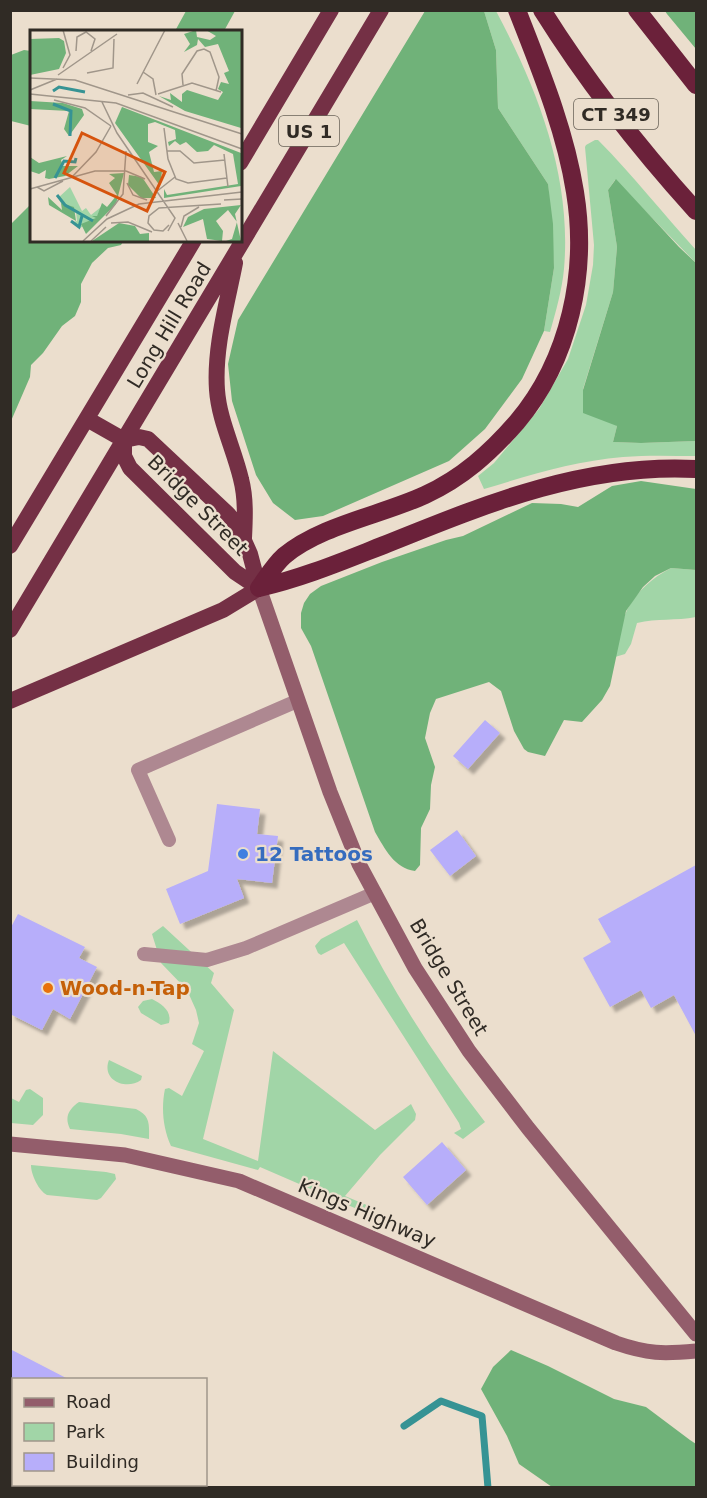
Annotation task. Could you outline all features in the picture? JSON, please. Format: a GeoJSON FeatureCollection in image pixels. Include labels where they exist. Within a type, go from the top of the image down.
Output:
{"type":"FeatureCollection","features":[{"type":"Feature","properties":{"kind":"highway","name":"US 1"},"geometry":{"type":"LineString","coordinates":[[242,160],[331,10]]}},
{"type":"Feature","properties":{"kind":"highway","name":"Long Hill Road"},"geometry":{"type":"LineString","coordinates":[[10,630],[381,10]]}},
{"type":"Feature","properties":{"kind":"highway"},"geometry":{"type":"LineString","coordinates":[[260,588],[273,568],[298,546],[374,513],[424,496],[472,467],[497,445],[529,408],[557,359],[570,320],[578,276],[579,240],[576,193],[554,108],[517,10]]}},
{"type":"Feature","properties":{"kind":"highway","name":"CT 349"},"geometry":{"type":"LineString","coordinates":[[542,10],[601,95],[658,168],[696,211]]}},
{"type":"Feature","properties":{"kind":"highway"},"geometry":{"type":"LineString","coordinates":[[637,10],[696,85]]}},
{"type":"Feature","properties":{"kind":"highway","name":"Long Hill Road"},"geometry":{"type":"LineString","coordinates":[[10,546],[193,242]]}},
{"type":"Feature","properties":{"kind":"highway"},"geometry":{"type":"LineString","coordinates":[[238,251],[218,354],[217,392],[221,414],[242,480],[245,513],[244,538]]}},
{"type":"Feature","properties":{"kind":"highway","name":"Bridge Street"},"geometry":{"type":"LineString","coordinates":[[87,419],[124,440],[141,437],[153,444],[228,514],[244,538],[260,588]]}},
{"type":"Feature","properties":{"kind":"highway","name":"Bridge Street"},"geometry":{"type":"LineString","coordinates":[[124,440],[124,456],[130,468],[236,572],[260,588]]}},
{"type":"Feature","properties":{"kind":"highway"},"geometry":{"type":"LineString","coordinates":[[10,701],[223,610],[260,588],[315,573],[470,511],[549,484],[611,473],[696,469]]}},
{"type":"Feature","properties":{"kind":"main road","name":"Bridge Street"},"geometry":{"type":"LineString","coordinates":[[260,588],[297,701],[359,864],[416,968],[469,1051],[528,1128],[696,1334]]}},
{"type":"Feature","properties":{"kind":"main road","name":"Kings Highway"},"geometry":{"type":"LineString","coordinates":[[10,1144],[124,1155],[239,1181],[616,1343],[641,1352],[664,1354],[696,1351]]}},
{"type":"Feature","properties":{"kind":"lane"},"geometry":{"type":"LineString","coordinates":[[169,840],[138,770],[297,701]]}},
{"type":"Feature","properties":{"kind":"lane"},"geometry":{"type":"LineString","coordinates":[[144,954],[207,960],[246,948],[375,893]]}},
{"type":"Feature","properties":{"kind":"green space"},"geometry":{"type":"Polygon","coordinates":[[[186,10],[235,11],[225,30],[176,30],[186,10]]]}},
{"type":"Feature","properties":{"kind":"green space"},"geometry":{"type":"Polygon","coordinates":[[[425,11],[484,11],[496,50],[498,108],[548,184],[553,224],[554,268],[544,331],[522,379],[485,429],[449,461],[323,516],[295,520],[273,503],[256,475],[232,401],[228,364],[238,320],[425,11]]]}},
{"type":"Feature","properties":{"kind":"green space"},"geometry":{"type":"Polygon","coordinates":[[[484,11],[496,11],[511,41],[538,103],[557,168],[563,201],[564,269],[550,332],[544,331],[554,268],[548,184],[498,108],[496,50],[484,11]]]}},
{"type":"Feature","properties":{"kind":"green space"},"geometry":{"type":"Polygon","coordinates":[[[665,11],[696,11],[696,49],[667,14],[665,11]]]}},
{"type":"Feature","properties":{"kind":"green space"},"geometry":{"type":"Polygon","coordinates":[[[24,50],[30,51],[30,126],[11,121],[11,55],[24,50]]]}},
{"type":"Feature","properties":{"kind":"green space"},"geometry":{"type":"Polygon","coordinates":[[[598,140],[623,167],[696,250],[696,263],[615,180],[608,190],[617,247],[613,292],[583,389],[617,426],[613,442],[696,441],[696,456],[641,456],[605,459],[553,469],[484,489],[478,476],[494,463],[539,409],[568,359],[586,305],[594,245],[585,147],[598,140]]]}},
{"type":"Feature","properties":{"kind":"green space"},"geometry":{"type":"Polygon","coordinates":[[[616,179],[696,263],[696,441],[613,442],[617,426],[583,413],[583,390],[613,292],[617,247],[608,190],[616,179]]]}},
{"type":"Feature","properties":{"kind":"green space"},"geometry":{"type":"Polygon","coordinates":[[[30,205],[30,242],[123,242],[121,245],[108,248],[92,263],[81,284],[81,302],[75,316],[62,326],[43,353],[31,365],[30,377],[11,421],[11,224],[30,205]]]}},
{"type":"Feature","properties":{"kind":"green space"},"geometry":{"type":"Polygon","coordinates":[[[641,481],[696,489],[696,570],[671,568],[655,576],[643,587],[626,611],[610,686],[602,700],[582,722],[564,720],[545,756],[524,749],[514,731],[501,691],[489,682],[436,699],[430,713],[425,738],[435,767],[431,785],[430,809],[421,828],[420,865],[415,871],[401,866],[391,857],[375,832],[311,646],[301,628],[304,603],[310,594],[321,586],[382,562],[463,536],[532,503],[578,507],[612,486],[641,481]]]}},
{"type":"Feature","properties":{"kind":"green space"},"geometry":{"type":"Polygon","coordinates":[[[671,568],[696,570],[696,617],[637,623],[631,644],[625,654],[615,657],[623,621],[631,603],[646,586],[671,568]]]}},
{"type":"Feature","properties":{"kind":"green space"},"geometry":{"type":"Polygon","coordinates":[[[357,920],[416,1024],[449,1074],[485,1122],[463,1139],[454,1133],[461,1129],[459,1123],[344,943],[321,955],[318,953],[315,946],[321,939],[357,920]]]}},
{"type":"Feature","properties":{"kind":"green space"},"geometry":{"type":"Polygon","coordinates":[[[163,926],[214,973],[211,983],[234,1010],[203,1139],[258,1161],[273,1051],[375,1130],[411,1104],[416,1114],[415,1120],[380,1155],[345,1196],[369,1206],[364,1212],[260,1167],[258,1170],[171,1146],[164,1118],[165,1089],[169,1088],[182,1096],[204,1051],[192,1044],[199,1023],[187,990],[161,963],[152,934],[163,926]]]}},
{"type":"Feature","properties":{"kind":"green space"},"geometry":{"type":"Polygon","coordinates":[[[152,999],[168,1011],[169,1023],[161,1025],[141,1013],[138,1007],[143,1001],[152,999]]]}},
{"type":"Feature","properties":{"kind":"green space"},"geometry":{"type":"Polygon","coordinates":[[[109,1060],[142,1076],[141,1080],[129,1084],[116,1082],[107,1067],[109,1060]]]}},
{"type":"Feature","properties":{"kind":"green space"},"geometry":{"type":"Polygon","coordinates":[[[30,1089],[43,1098],[43,1115],[33,1125],[11,1123],[11,1098],[19,1102],[26,1090],[30,1089]]]}},
{"type":"Feature","properties":{"kind":"green space"},"geometry":{"type":"Polygon","coordinates":[[[79,1102],[136,1109],[147,1118],[149,1139],[70,1129],[67,1121],[68,1114],[79,1102]]]}},
{"type":"Feature","properties":{"kind":"green space"},"geometry":{"type":"Polygon","coordinates":[[[31,1165],[106,1172],[115,1174],[116,1179],[97,1200],[47,1195],[36,1182],[31,1165]]]}},
{"type":"Feature","properties":{"kind":"green space"},"geometry":{"type":"Polygon","coordinates":[[[511,1350],[614,1399],[646,1407],[696,1444],[696,1487],[552,1487],[519,1464],[507,1436],[481,1389],[493,1367],[511,1350]]]}},
{"type":"Feature","properties":{"kind":"building"},"geometry":{"type":"Polygon","coordinates":[[[485,720],[500,733],[468,769],[453,756],[485,720]]]}},
{"type":"Feature","properties":{"kind":"building","name":"12 Tattoos"},"geometry":{"type":"Polygon","coordinates":[[[217,804],[260,809],[257,834],[278,836],[272,883],[237,879],[244,898],[180,924],[166,889],[208,871],[217,804]]]}},
{"type":"Feature","properties":{"kind":"building"},"geometry":{"type":"Polygon","coordinates":[[[457,830],[476,856],[450,876],[430,850],[457,830]]]}},
{"type":"Feature","properties":{"kind":"building"},"geometry":{"type":"Polygon","coordinates":[[[696,865],[696,1036],[674,995],[651,1008],[641,990],[610,1007],[583,958],[611,942],[598,919],[696,865]]]}},
{"type":"Feature","properties":{"kind":"building","name":"Wood-n-Tap"},"geometry":{"type":"Polygon","coordinates":[[[18,914],[85,947],[79,958],[97,967],[70,1019],[53,1009],[42,1030],[10,1014],[10,929],[18,914]]]}},
{"type":"Feature","properties":{"kind":"building"},"geometry":{"type":"Polygon","coordinates":[[[442,1142],[466,1170],[427,1205],[403,1177],[442,1142]]]}},
{"type":"Feature","properties":{"kind":"building"},"geometry":{"type":"Polygon","coordinates":[[[10,1349],[66,1378],[12,1378],[10,1380],[10,1349]]]}},
{"type":"Feature","properties":{"kind":"waterway"},"geometry":{"type":"LineString","coordinates":[[404,1426],[441,1401],[482,1416],[488,1488]]}},
{"type":"Feature","properties":{"kind":"place","name":"12 Tattoos"},"geometry":{"type":"Point","coordinates":[243,854]}},
{"type":"Feature","properties":{"kind":"place","name":"Wood-n-Tap"},"geometry":{"type":"Point","coordinates":[48,988]}}]}
